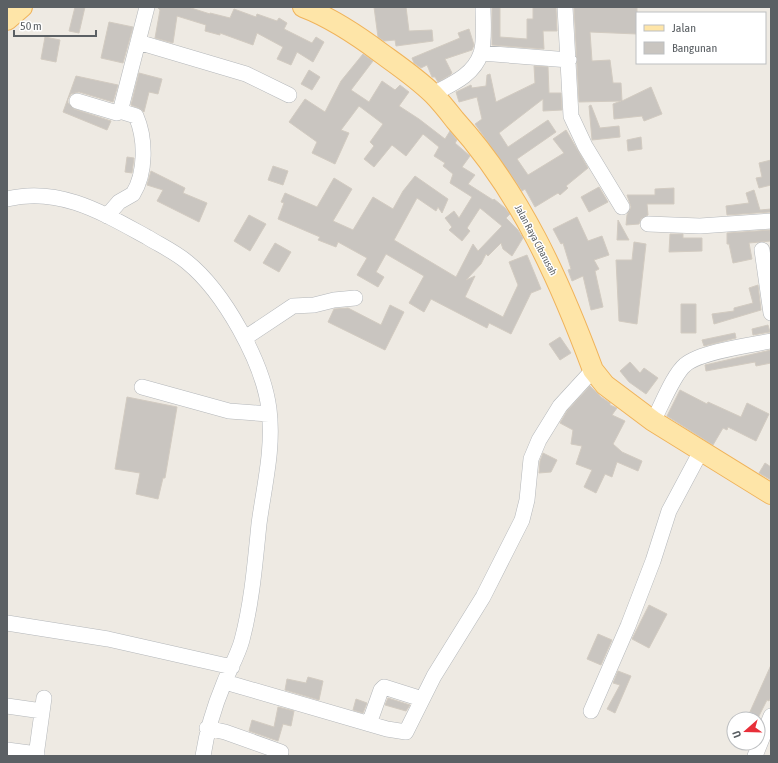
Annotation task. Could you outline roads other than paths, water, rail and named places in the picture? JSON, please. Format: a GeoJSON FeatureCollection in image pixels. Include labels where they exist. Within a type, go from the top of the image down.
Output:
{"type":"FeatureCollection","features":[{"type":"Feature","properties":{"kind":"main road"},"geometry":{"type":"LineString","coordinates":[[7,20],[22,7]]}},
{"type":"Feature","properties":{"kind":"main road","name":"Jalan Raya Cibarusah"},"geometry":{"type":"LineString","coordinates":[[316,9],[354,33],[433,94],[469,135],[491,164],[532,229],[548,260],[593,370],[606,385],[653,421],[771,494]]}},
{"type":"Feature","properties":{"kind":"street"},"geometry":{"type":"LineString","coordinates":[[120,111],[147,7]]}},
{"type":"Feature","properties":{"kind":"street"},"geometry":{"type":"LineString","coordinates":[[433,94],[471,71],[481,53],[483,7]]}},
{"type":"Feature","properties":{"kind":"street"},"geometry":{"type":"LineString","coordinates":[[565,7],[571,116],[585,146],[622,207]]}},
{"type":"Feature","properties":{"kind":"street"},"geometry":{"type":"LineString","coordinates":[[138,42],[246,74],[289,95]]}},
{"type":"Feature","properties":{"kind":"street"},"geometry":{"type":"LineString","coordinates":[[481,53],[569,60]]}},
{"type":"Feature","properties":{"kind":"street"},"geometry":{"type":"LineString","coordinates":[[77,101],[117,113],[120,111],[136,116],[144,160],[134,194],[119,202],[113,219]]}},
{"type":"Feature","properties":{"kind":"street"},"geometry":{"type":"LineString","coordinates":[[7,199],[34,195],[67,199],[83,204],[113,219],[187,262],[209,285],[247,337],[262,382],[269,414],[270,450],[251,591],[242,640],[232,667],[231,684],[203,756]]}},
{"type":"Feature","properties":{"kind":"street"},"geometry":{"type":"LineString","coordinates":[[648,224],[700,226],[771,222]]}},
{"type":"Feature","properties":{"kind":"street"},"geometry":{"type":"LineString","coordinates":[[762,250],[771,313]]}},
{"type":"Feature","properties":{"kind":"street"},"geometry":{"type":"LineString","coordinates":[[247,337],[294,306],[314,305],[334,300],[355,298]]}},
{"type":"Feature","properties":{"kind":"street"},"geometry":{"type":"LineString","coordinates":[[653,421],[681,369],[692,359],[711,353],[771,341]]}},
{"type":"Feature","properties":{"kind":"street"},"geometry":{"type":"LineString","coordinates":[[231,684],[405,733],[422,698],[483,596],[522,520],[527,500],[531,459],[539,440],[560,406],[593,370]]}},
{"type":"Feature","properties":{"kind":"street"},"geometry":{"type":"LineString","coordinates":[[142,387],[229,411],[269,414]]}},
{"type":"Feature","properties":{"kind":"street"},"geometry":{"type":"LineString","coordinates":[[591,711],[628,626],[653,561],[669,510],[701,451]]}},
{"type":"Feature","properties":{"kind":"street"},"geometry":{"type":"LineString","coordinates":[[7,623],[108,639],[232,667]]}},
{"type":"Feature","properties":{"kind":"street"},"geometry":{"type":"LineString","coordinates":[[369,724],[381,690],[384,687],[422,698]]}},
{"type":"Feature","properties":{"kind":"street"},"geometry":{"type":"LineString","coordinates":[[7,706],[43,705],[36,755],[7,750]]}},
{"type":"Feature","properties":{"kind":"street"},"geometry":{"type":"LineString","coordinates":[[755,756],[768,733],[771,716]]}},
{"type":"Feature","properties":{"kind":"street"},"geometry":{"type":"LineString","coordinates":[[214,730],[281,752]]}}]}
